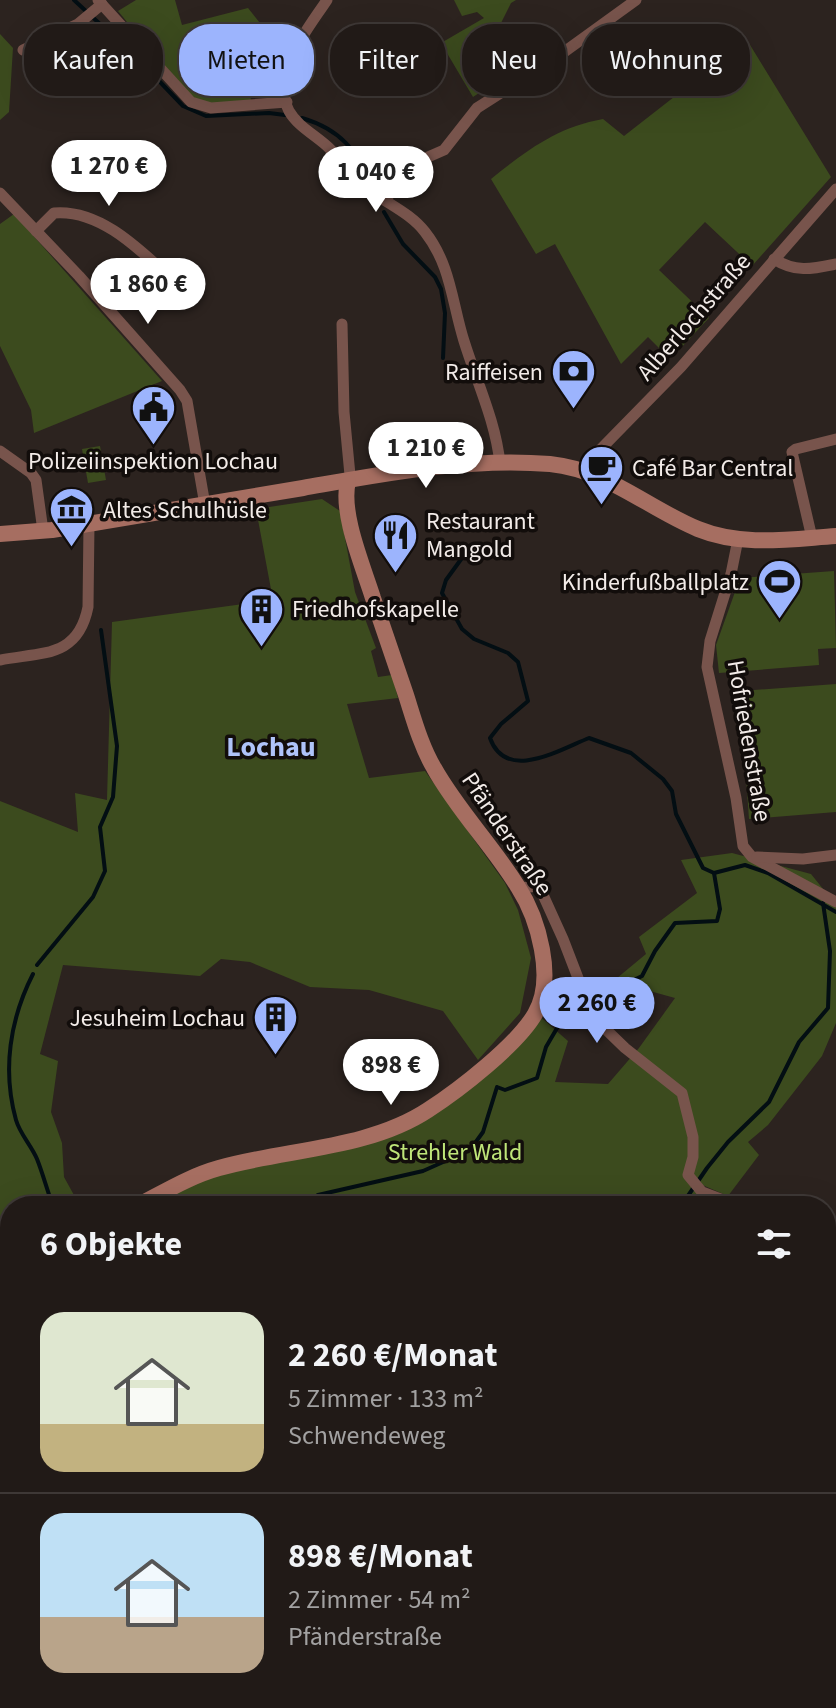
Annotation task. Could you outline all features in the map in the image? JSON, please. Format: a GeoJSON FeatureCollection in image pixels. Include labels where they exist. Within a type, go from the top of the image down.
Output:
{"type":"FeatureCollection","features":[{"type":"Feature","properties":{"kind":"street"},"geometry":{"type":"LineString","coordinates":[[327,0],[292,57],[285,84],[287,102],[298,121],[329,148],[350,174],[425,231],[448,272],[462,336],[492,426],[500,464]]}},
{"type":"Feature","properties":{"kind":"street"},"geometry":{"type":"LineString","coordinates":[[386,200],[398,179],[412,164],[444,150],[477,108],[570,48],[636,0]]}},
{"type":"Feature","properties":{"kind":"street"},"geometry":{"type":"LineString","coordinates":[[23,50],[78,24],[95,8],[191,102],[211,108],[287,102]]}},
{"type":"Feature","properties":{"kind":"street","name":"Alberlochstraße"},"geometry":{"type":"LineString","coordinates":[[586,471],[589,462],[681,367],[836,189]]}},
{"type":"Feature","properties":{"kind":"street"},"geometry":{"type":"LineString","coordinates":[[0,193],[163,368],[187,401],[205,505]]}},
{"type":"Feature","properties":{"kind":"street"},"geometry":{"type":"LineString","coordinates":[[36,231],[54,213],[87,216],[144,253],[174,281]]}},
{"type":"Feature","properties":{"kind":"street"},"geometry":{"type":"LineString","coordinates":[[774,259],[785,266],[804,271],[836,264]]}},
{"type":"Feature","properties":{"kind":"street"},"geometry":{"type":"LineString","coordinates":[[342,324],[348,481]]}},
{"type":"Feature","properties":{"kind":"street"},"geometry":{"type":"LineString","coordinates":[[812,538],[792,452],[836,439]]}},
{"type":"Feature","properties":{"kind":"street"},"geometry":{"type":"LineString","coordinates":[[0,451],[36,480],[43,531]]}},
{"type":"Feature","properties":{"kind":"street"},"geometry":{"type":"LineString","coordinates":[[0,534],[89,524],[348,481],[500,464],[553,465],[586,471],[623,487],[696,528],[738,539],[836,536]]}},
{"type":"Feature","properties":{"kind":"street","name":"Pfänderstraße"},"geometry":{"type":"LineString","coordinates":[[156,1196],[195,1176],[219,1168],[313,1149],[406,1123],[429,1110],[517,1038],[541,1001],[544,977],[542,947],[535,919],[519,888],[442,781],[422,745],[357,548],[346,499],[348,481]]}},
{"type":"Feature","properties":{"kind":"street"},"geometry":{"type":"LineString","coordinates":[[0,660],[55,651],[78,636],[88,607],[89,524]]}},
{"type":"Feature","properties":{"kind":"street","name":"Hofriedenstraße"},"geometry":{"type":"LineString","coordinates":[[738,539],[731,574],[710,641],[707,667],[736,798],[743,846],[752,857]]}},
{"type":"Feature","properties":{"kind":"street"},"geometry":{"type":"LineString","coordinates":[[752,857],[803,859],[836,855]]}},
{"type":"Feature","properties":{"kind":"street"},"geometry":{"type":"LineString","coordinates":[[752,857],[836,902]]}},
{"type":"Feature","properties":{"kind":"street"},"geometry":{"type":"LineString","coordinates":[[519,888],[539,886],[592,1012],[625,1048],[682,1093],[693,1137],[693,1157],[688,1175],[702,1192],[713,1196]]}},
{"type":"Feature","properties":{"kind":"green space"},"geometry":{"type":"Polygon","coordinates":[[[136,0],[175,0],[182,24],[179,24],[179,83],[163,66],[163,24],[129,24],[118,11],[136,0]]]}},
{"type":"Feature","properties":{"kind":"green space"},"geometry":{"type":"Polygon","coordinates":[[[454,0],[516,0],[511,3],[500,24],[474,24],[484,18],[477,12],[462,16],[454,0]]]}},
{"type":"Feature","properties":{"kind":"green space"},"geometry":{"type":"Polygon","coordinates":[[[248,8],[261,24],[186,24],[248,8]]]}},
{"type":"Feature","properties":{"kind":"green space"},"geometry":{"type":"Polygon","coordinates":[[[462,31],[462,78],[446,51],[446,40],[462,31]]]}},
{"type":"Feature","properties":{"kind":"green space"},"geometry":{"type":"Polygon","coordinates":[[[0,34],[13,48],[9,112],[0,120],[0,34]]]}},
{"type":"Feature","properties":{"kind":"green space"},"geometry":{"type":"Polygon","coordinates":[[[750,45],[831,177],[752,266],[705,222],[659,270],[709,318],[677,352],[674,349],[667,356],[648,337],[621,364],[555,244],[536,254],[491,179],[543,142],[586,123],[603,119],[624,136],[675,96],[750,96],[750,45]]]}},
{"type":"Feature","properties":{"kind":"green space"},"geometry":{"type":"Polygon","coordinates":[[[192,96],[250,96],[251,100],[219,105],[192,96]]]}},
{"type":"Feature","properties":{"kind":"green space"},"geometry":{"type":"Polygon","coordinates":[[[14,214],[162,381],[34,433],[31,410],[0,346],[0,224],[14,214]]]}},
{"type":"Feature","properties":{"kind":"green space"},"geometry":{"type":"Polygon","coordinates":[[[100,446],[106,480],[88,483],[82,449],[100,446]]]}},
{"type":"Feature","properties":{"kind":"green space"},"geometry":{"type":"Polygon","coordinates":[[[322,499],[340,511],[355,592],[376,648],[371,651],[378,677],[392,675],[398,698],[347,704],[369,778],[425,771],[505,883],[518,910],[531,958],[520,1013],[478,1060],[443,1011],[369,990],[310,987],[250,962],[221,959],[200,976],[63,965],[40,1054],[58,1061],[51,1112],[62,1143],[64,1177],[74,1196],[0,1196],[0,801],[78,832],[75,793],[107,800],[112,622],[273,600],[256,509],[322,499]]]}},
{"type":"Feature","properties":{"kind":"green space","name":"Kinderfußballplatz"},"geometry":{"type":"Polygon","coordinates":[[[834,571],[836,648],[818,649],[819,665],[719,673],[716,645],[740,578],[834,571]]]}},
{"type":"Feature","properties":{"kind":"green space"},"geometry":{"type":"Polygon","coordinates":[[[836,684],[836,812],[749,819],[740,691],[836,684]]]}},
{"type":"Feature","properties":{"kind":"green space","name":"Strehler Wald"},"geometry":{"type":"Polygon","coordinates":[[[732,853],[811,874],[836,905],[836,1023],[822,1056],[768,1125],[748,1142],[759,1155],[728,1196],[700,1184],[697,1196],[156,1196],[195,1176],[313,1149],[429,1110],[536,1013],[568,1041],[555,1082],[608,1084],[675,998],[646,990],[621,1003],[605,988],[646,954],[639,937],[697,893],[681,860],[732,853]]]}},
{"type":"Feature","properties":{"kind":"waterway"},"geometry":{"type":"LineString","coordinates":[[74,0],[183,106],[206,116],[285,115]]}},
{"type":"Feature","properties":{"kind":"waterway"},"geometry":{"type":"LineString","coordinates":[[302,118],[327,129],[346,143],[373,185]]}},
{"type":"Feature","properties":{"kind":"waterway"},"geometry":{"type":"LineString","coordinates":[[384,212],[403,244],[435,277],[441,289],[445,313],[443,358]]}},
{"type":"Feature","properties":{"kind":"waterway"},"geometry":{"type":"LineString","coordinates":[[470,547],[446,580],[442,593],[462,629],[474,639],[508,653],[518,662],[528,701],[490,738],[498,751],[508,759],[521,761],[550,755],[589,738],[631,753],[663,779],[672,791],[676,814],[703,868],[714,873],[745,865],[768,873],[836,912]]}},
{"type":"Feature","properties":{"kind":"waterway"},"geometry":{"type":"LineString","coordinates":[[37,965],[93,897],[105,871],[100,827],[113,797],[117,746],[101,630]]}},
{"type":"Feature","properties":{"kind":"waterway"},"geometry":{"type":"LineString","coordinates":[[317,1196],[423,1171],[470,1150],[483,1132],[497,1087],[505,1090],[537,1078],[546,1047],[560,1023],[602,1008],[618,988],[642,976],[675,923],[717,921],[720,909],[714,873]]}},
{"type":"Feature","properties":{"kind":"waterway"},"geometry":{"type":"LineString","coordinates":[[688,1196],[728,1142],[769,1102],[799,1042],[828,1008],[830,951],[823,903]]}},
{"type":"Feature","properties":{"kind":"waterway"},"geometry":{"type":"LineString","coordinates":[[33,974],[14,1027],[10,1082],[16,1120],[37,1159],[50,1196]]}},
{"type":"Feature","properties":{"kind":"place","name":"Raiffeisen"},"geometry":{"type":"Point","coordinates":[574,411]}},
{"type":"Feature","properties":{"kind":"place","name":"Polizeiinspektion Lochau"},"geometry":{"type":"Point","coordinates":[153,446]}},
{"type":"Feature","properties":{"kind":"place","name":"Café Bar Central"},"geometry":{"type":"Point","coordinates":[601,507]}},
{"type":"Feature","properties":{"kind":"place","name":"Altes Schulhüsle"},"geometry":{"type":"Point","coordinates":[72,549]}},
{"type":"Feature","properties":{"kind":"place","name":"Restaurant Mangold"},"geometry":{"type":"Point","coordinates":[395,574]}},
{"type":"Feature","properties":{"kind":"place","name":"Kinderfußballplatz"},"geometry":{"type":"Point","coordinates":[780,621]}},
{"type":"Feature","properties":{"kind":"place","name":"Friedhofskapelle"},"geometry":{"type":"Point","coordinates":[261,648]}},
{"type":"Feature","properties":{"kind":"place","name":"Jesuheim Lochau"},"geometry":{"type":"Point","coordinates":[276,1057]}},
{"type":"Feature","properties":{"kind":"district","name":"Lochau"},"geometry":{"type":"Point","coordinates":[271,747]}}]}
